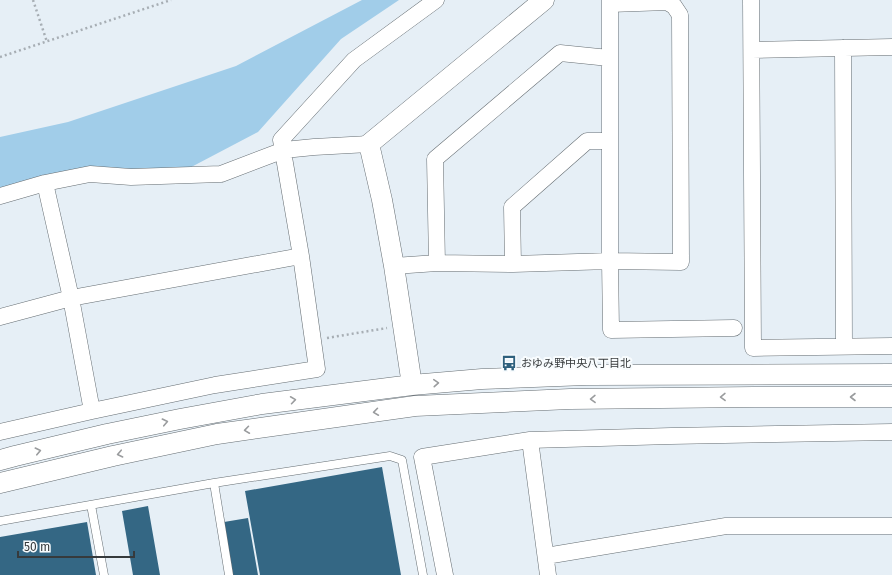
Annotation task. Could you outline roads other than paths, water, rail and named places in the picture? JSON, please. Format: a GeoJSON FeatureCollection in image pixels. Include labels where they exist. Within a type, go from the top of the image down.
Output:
{"type":"FeatureCollection","features":[{"type":"Feature","properties":{"kind":"street"},"geometry":{"type":"LineString","coordinates":[[0,432],[214,385],[317,369],[301,256],[284,150],[281,140],[354,60],[436,0]]}},
{"type":"Feature","properties":{"kind":"street"},"geometry":{"type":"LineString","coordinates":[[0,196],[45,183],[90,174],[131,177],[221,174],[284,150],[369,144],[544,0]]}},
{"type":"Feature","properties":{"kind":"street"},"geometry":{"type":"LineString","coordinates":[[751,0],[753,348],[892,346]]}},
{"type":"Feature","properties":{"kind":"street"},"geometry":{"type":"LineString","coordinates":[[394,266],[437,263],[513,264],[610,261],[680,262],[680,15],[674,6],[667,2],[610,2],[609,58],[610,261],[611,330],[734,328]]}},
{"type":"Feature","properties":{"kind":"street"},"geometry":{"type":"LineString","coordinates":[[752,50],[892,47]]}},
{"type":"Feature","properties":{"kind":"street"},"geometry":{"type":"LineString","coordinates":[[843,48],[844,346]]}},
{"type":"Feature","properties":{"kind":"street"},"geometry":{"type":"LineString","coordinates":[[437,263],[436,159],[560,53],[609,58]]}},
{"type":"Feature","properties":{"kind":"street"},"geometry":{"type":"LineString","coordinates":[[513,264],[512,207],[587,142],[610,141]]}},
{"type":"Feature","properties":{"kind":"street"},"geometry":{"type":"LineString","coordinates":[[369,144],[382,200],[394,266],[412,384]]}},
{"type":"Feature","properties":{"kind":"street"},"geometry":{"type":"LineString","coordinates":[[45,183],[71,298],[92,411]]}},
{"type":"Feature","properties":{"kind":"street"},"geometry":{"type":"LineString","coordinates":[[0,317],[71,298],[301,256]]}},
{"type":"Feature","properties":{"kind":"street"},"geometry":{"type":"LineString","coordinates":[[0,460],[106,434],[180,419],[262,404],[412,384],[482,379],[586,375],[892,374]]}},
{"type":"Feature","properties":{"kind":"street"},"geometry":{"type":"LineString","coordinates":[[0,483],[113,456],[217,434],[415,406],[570,399],[892,397]]}},
{"type":"Feature","properties":{"kind":"street"},"geometry":{"type":"LineString","coordinates":[[445,575],[422,457],[530,440],[892,432]]}},
{"type":"Feature","properties":{"kind":"street"},"geometry":{"type":"LineString","coordinates":[[530,440],[548,575]]}},
{"type":"Feature","properties":{"kind":"street"},"geometry":{"type":"LineString","coordinates":[[546,556],[726,526],[892,526]]}},
{"type":"Feature","properties":{"kind":"lane"},"geometry":{"type":"LineString","coordinates":[[0,521],[214,483],[390,456],[402,460],[423,575]]}},
{"type":"Feature","properties":{"kind":"lane"},"geometry":{"type":"LineString","coordinates":[[214,483],[229,575]]}},
{"type":"Feature","properties":{"kind":"lane"},"geometry":{"type":"LineString","coordinates":[[91,505],[104,575]]}},
{"type":"Feature","properties":{"kind":"place","name":"おゆみ野中央八丁目北"},"geometry":{"type":"Point","coordinates":[509,363]}}]}
